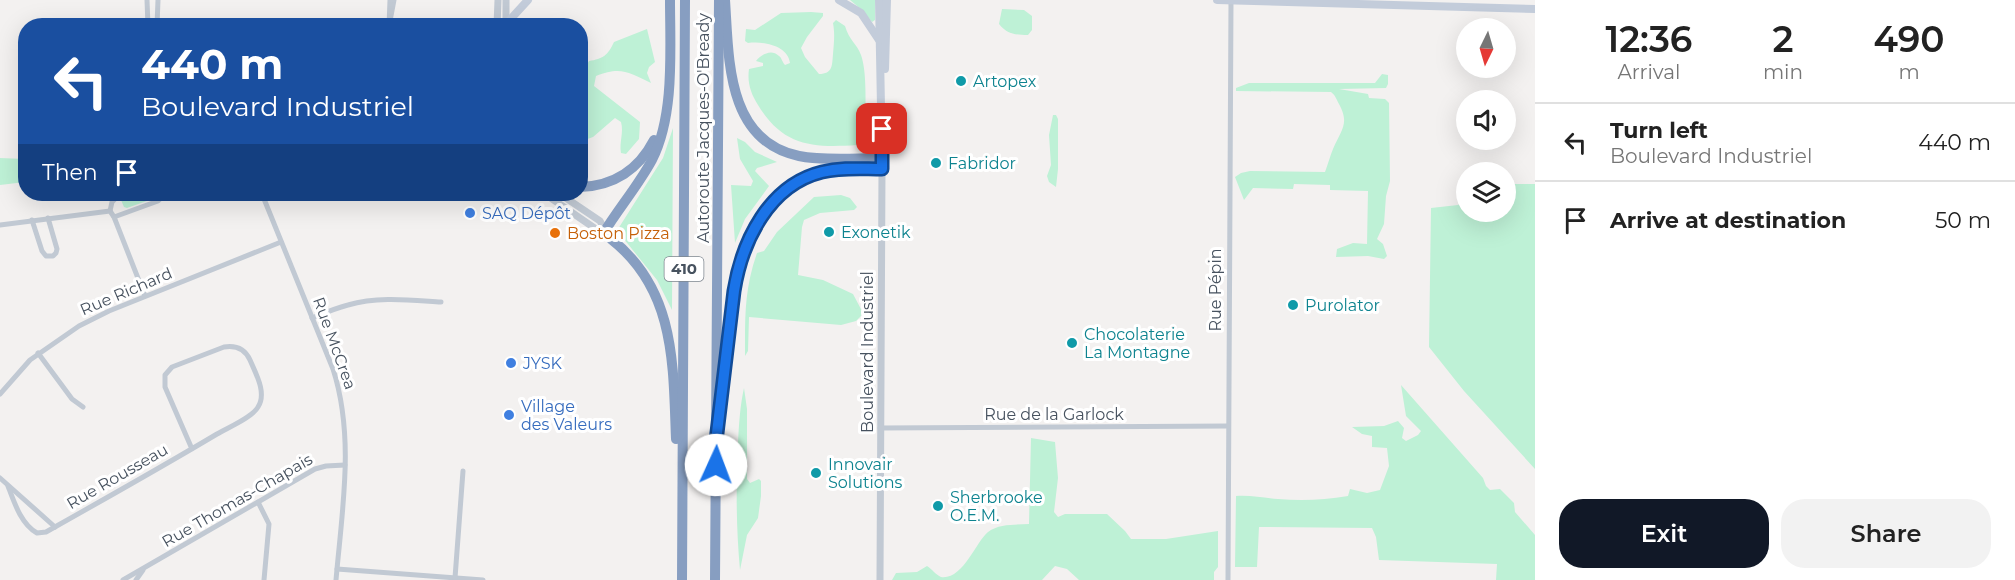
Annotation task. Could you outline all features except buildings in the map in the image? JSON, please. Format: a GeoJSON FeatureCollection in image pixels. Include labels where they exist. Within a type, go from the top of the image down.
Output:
{"type":"FeatureCollection","features":[{"type":"Feature","properties":{"kind":"highway"},"geometry":{"type":"LineString","coordinates":[[670,0],[666,109],[653,158],[606,234],[630,257],[644,275],[659,303],[669,332],[673,361],[682,538]]}},
{"type":"Feature","properties":{"kind":"highway","name":"Autoroute Jacques-O'Bready"},"geometry":{"type":"LineString","coordinates":[[682,580],[685,0]]}},
{"type":"Feature","properties":{"kind":"highway","name":"Autoroute Jacques-O'Bready"},"geometry":{"type":"LineString","coordinates":[[715,580],[718,0]]}},
{"type":"Feature","properties":{"kind":"highway"},"geometry":{"type":"LineString","coordinates":[[725,0],[729,56],[735,91],[744,116],[757,133],[776,147],[796,156],[882,164]]}},
{"type":"Feature","properties":{"kind":"highway"},"geometry":{"type":"LineString","coordinates":[[588,185],[610,182],[634,167],[651,145],[666,109]]}},
{"type":"Feature","properties":{"kind":"highway"},"geometry":{"type":"LineString","coordinates":[[716,441],[736,280],[746,247],[760,220],[780,196],[807,178],[835,170],[882,164]]}},
{"type":"Feature","properties":{"kind":"main road"},"geometry":{"type":"LineString","coordinates":[[510,18],[528,0]]}},
{"type":"Feature","properties":{"kind":"main road"},"geometry":{"type":"LineString","coordinates":[[839,0],[861,13],[879,40]]}},
{"type":"Feature","properties":{"kind":"main road","name":"Boulevard Industriel"},"geometry":{"type":"LineString","coordinates":[[879,0],[882,164]]}},
{"type":"Feature","properties":{"kind":"main road","name":"Boulevard Industriel"},"geometry":{"type":"LineString","coordinates":[[882,124],[887,0]]}},
{"type":"Feature","properties":{"kind":"main road"},"geometry":{"type":"LineString","coordinates":[[1217,0],[1535,9]]}},
{"type":"Feature","properties":{"kind":"street"},"geometry":{"type":"LineString","coordinates":[[147,0],[148,18]]}},
{"type":"Feature","properties":{"kind":"street"},"geometry":{"type":"LineString","coordinates":[[157,18],[158,0]]}},
{"type":"Feature","properties":{"kind":"street"},"geometry":{"type":"LineString","coordinates":[[389,18],[390,0]]}},
{"type":"Feature","properties":{"kind":"street"},"geometry":{"type":"LineString","coordinates":[[390,18],[394,0]]}},
{"type":"Feature","properties":{"kind":"street"},"geometry":{"type":"LineString","coordinates":[[498,0],[502,18]]}},
{"type":"Feature","properties":{"kind":"street"},"geometry":{"type":"LineString","coordinates":[[504,18],[506,0]]}},
{"type":"Feature","properties":{"kind":"street","name":"Rue Pépin"},"geometry":{"type":"LineString","coordinates":[[1228,580],[1231,0]]}},
{"type":"Feature","properties":{"kind":"street","name":"Boulevard Industriel"},"geometry":{"type":"LineString","coordinates":[[880,580],[882,164]]}},
{"type":"Feature","properties":{"kind":"street"},"geometry":{"type":"LineString","coordinates":[[113,201],[110,211],[145,296]]}},
{"type":"Feature","properties":{"kind":"street"},"geometry":{"type":"LineString","coordinates":[[114,217],[158,201]]}},
{"type":"Feature","properties":{"kind":"street","name":"Rue McCrea"},"geometry":{"type":"LineString","coordinates":[[265,201],[333,369],[340,394],[345,421],[345,465],[336,580]]}},
{"type":"Feature","properties":{"kind":"street"},"geometry":{"type":"LineString","coordinates":[[556,201],[606,234]]}},
{"type":"Feature","properties":{"kind":"street"},"geometry":{"type":"LineString","coordinates":[[570,201],[600,221],[606,234]]}},
{"type":"Feature","properties":{"kind":"street"},"geometry":{"type":"LineString","coordinates":[[0,225],[110,211]]}},
{"type":"Feature","properties":{"kind":"street"},"geometry":{"type":"LineString","coordinates":[[32,220],[42,251],[50,257],[56,253],[57,249],[48,218]]}},
{"type":"Feature","properties":{"kind":"street","name":"Rue Richard"},"geometry":{"type":"LineString","coordinates":[[0,394],[38,353],[93,318],[281,242]]}},
{"type":"Feature","properties":{"kind":"street"},"geometry":{"type":"LineString","coordinates":[[312,318],[347,305],[369,301],[393,299],[441,302]]}},
{"type":"Feature","properties":{"kind":"street","name":"Rue Rousseau"},"geometry":{"type":"LineString","coordinates":[[56,527],[192,449],[254,413],[259,407],[262,390],[249,358],[240,348],[224,346],[172,367],[165,375],[165,387],[192,449]]}},
{"type":"Feature","properties":{"kind":"street"},"geometry":{"type":"LineString","coordinates":[[38,353],[72,399],[83,407]]}},
{"type":"Feature","properties":{"kind":"street"},"geometry":{"type":"LineString","coordinates":[[0,382],[7,387]]}},
{"type":"Feature","properties":{"kind":"street","name":"Rue de la Garlock"},"geometry":{"type":"LineString","coordinates":[[880,428],[1228,426]]}},
{"type":"Feature","properties":{"kind":"street","name":"Rue Thomas-Chapais"},"geometry":{"type":"LineString","coordinates":[[123,580],[315,469],[345,465]]}},
{"type":"Feature","properties":{"kind":"street"},"geometry":{"type":"LineString","coordinates":[[458,579],[463,471]]}},
{"type":"Feature","properties":{"kind":"street"},"geometry":{"type":"LineString","coordinates":[[0,478],[56,527],[41,534],[29,528],[8,486]]}},
{"type":"Feature","properties":{"kind":"street"},"geometry":{"type":"LineString","coordinates":[[258,502],[268,524],[264,580]]}},
{"type":"Feature","properties":{"kind":"street"},"geometry":{"type":"LineString","coordinates":[[337,568],[483,580]]}},
{"type":"Feature","properties":{"kind":"street","name":"Rue Thomas-Chapais"},"geometry":{"type":"LineString","coordinates":[[136,580],[144,569]]}},
{"type":"Feature","properties":{"kind":"green space"},"geometry":{"type":"Polygon","coordinates":[[[850,0],[875,0],[875,20],[872,22],[850,0]]]}},
{"type":"Feature","properties":{"kind":"green space"},"geometry":{"type":"Polygon","coordinates":[[[1002,9],[1024,10],[1032,16],[1032,30],[1028,35],[1012,33],[999,24],[1002,9]]]}},
{"type":"Feature","properties":{"kind":"green space"},"geometry":{"type":"Polygon","coordinates":[[[781,13],[823,13],[823,16],[801,48],[805,57],[819,74],[829,71],[832,65],[833,23],[836,20],[845,26],[861,55],[865,78],[866,119],[856,127],[857,145],[826,146],[800,142],[788,136],[768,119],[758,105],[749,84],[749,69],[763,66],[763,63],[756,61],[766,53],[776,54],[785,65],[790,63],[785,52],[780,48],[745,41],[746,29],[755,30],[781,13]]]}},
{"type":"Feature","properties":{"kind":"green space"},"geometry":{"type":"Polygon","coordinates":[[[647,29],[655,62],[649,67],[647,73],[651,83],[630,73],[618,71],[596,76],[594,86],[640,122],[639,139],[626,154],[621,153],[621,122],[615,118],[588,139],[588,63],[605,56],[614,42],[647,29]]]}},
{"type":"Feature","properties":{"kind":"green space"},"geometry":{"type":"Polygon","coordinates":[[[1382,74],[1388,75],[1386,88],[1339,89],[1368,94],[1369,98],[1385,99],[1389,103],[1390,181],[1386,196],[1384,224],[1377,239],[1383,244],[1387,256],[1384,259],[1368,256],[1336,257],[1337,249],[1353,243],[1367,244],[1368,191],[1330,190],[1330,185],[1294,184],[1293,189],[1253,188],[1244,200],[1235,177],[1250,171],[1325,172],[1344,122],[1335,96],[1331,92],[1236,91],[1236,88],[1249,83],[1375,83],[1382,74]]]}},
{"type":"Feature","properties":{"kind":"green space"},"geometry":{"type":"Polygon","coordinates":[[[1053,115],[1056,115],[1058,119],[1056,187],[1049,182],[1047,176],[1051,165],[1049,135],[1053,115]]]}},
{"type":"Feature","properties":{"kind":"green space"},"geometry":{"type":"Polygon","coordinates":[[[673,128],[672,310],[657,280],[618,229],[663,158],[673,128]]]}},
{"type":"Feature","properties":{"kind":"green space"},"geometry":{"type":"Polygon","coordinates":[[[737,138],[755,152],[777,162],[757,168],[755,171],[769,186],[745,219],[735,243],[731,185],[751,186],[753,181],[740,159],[737,138]]]}},
{"type":"Feature","properties":{"kind":"green space"},"geometry":{"type":"Polygon","coordinates":[[[0,158],[18,159],[18,183],[0,185],[0,158]]]}},
{"type":"Feature","properties":{"kind":"green space"},"geometry":{"type":"Polygon","coordinates":[[[1516,184],[1535,184],[1535,469],[1464,391],[1429,347],[1431,208],[1456,205],[1456,222],[1516,222],[1516,184]]]}},
{"type":"Feature","properties":{"kind":"green space"},"geometry":{"type":"Polygon","coordinates":[[[841,195],[850,198],[857,207],[854,210],[820,213],[804,220],[798,275],[823,280],[853,294],[862,311],[861,316],[856,321],[841,325],[749,317],[748,351],[745,356],[747,292],[757,253],[764,251],[777,232],[814,197],[841,195]]]}},
{"type":"Feature","properties":{"kind":"green space"},"geometry":{"type":"Polygon","coordinates":[[[121,201],[147,201],[127,208],[121,201]]]}},
{"type":"Feature","properties":{"kind":"green space"},"geometry":{"type":"Polygon","coordinates":[[[1401,385],[1483,478],[1486,486],[1490,490],[1500,489],[1514,503],[1515,512],[1535,535],[1535,580],[1496,580],[1497,564],[1379,560],[1376,537],[1372,528],[1259,527],[1257,567],[1235,567],[1236,496],[1313,500],[1348,496],[1350,489],[1367,493],[1380,490],[1389,466],[1387,448],[1372,447],[1372,436],[1362,434],[1352,427],[1384,426],[1398,421],[1404,428],[1402,438],[1406,441],[1418,435],[1421,431],[1406,416],[1401,385]]]}},
{"type":"Feature","properties":{"kind":"green space"},"geometry":{"type":"Polygon","coordinates":[[[744,388],[747,409],[747,479],[750,483],[759,479],[761,481],[761,496],[758,518],[747,535],[740,570],[737,475],[739,422],[744,388]]]}},
{"type":"Feature","properties":{"kind":"green space"},"geometry":{"type":"Polygon","coordinates":[[[1031,438],[1055,442],[1058,478],[1054,512],[1058,517],[1065,514],[1107,514],[1131,539],[1166,539],[1218,531],[1218,567],[1214,572],[1214,580],[1079,580],[1067,569],[1055,566],[1042,580],[892,580],[896,573],[917,572],[927,566],[941,577],[949,576],[962,567],[988,532],[1003,526],[1029,524],[1031,438]]]}},
{"type":"Feature","properties":{"kind":"place","name":"Artopex"},"geometry":{"type":"Point","coordinates":[961,81]}},
{"type":"Feature","properties":{"kind":"place","name":"Fabridor"},"geometry":{"type":"Point","coordinates":[936,163]}},
{"type":"Feature","properties":{"kind":"place","name":"SAQ Dépôt"},"geometry":{"type":"Point","coordinates":[470,213]}},
{"type":"Feature","properties":{"kind":"place","name":"Exonetik"},"geometry":{"type":"Point","coordinates":[829,232]}},
{"type":"Feature","properties":{"kind":"place","name":"Boston Pizza"},"geometry":{"type":"Point","coordinates":[555,233]}},
{"type":"Feature","properties":{"kind":"place","name":"Purolator"},"geometry":{"type":"Point","coordinates":[1293,305]}},
{"type":"Feature","properties":{"kind":"place","name":"Chocolaterie La Montagne"},"geometry":{"type":"Point","coordinates":[1072,343]}},
{"type":"Feature","properties":{"kind":"place","name":"JYSK"},"geometry":{"type":"Point","coordinates":[511,363]}},
{"type":"Feature","properties":{"kind":"place","name":"Village des Valeurs"},"geometry":{"type":"Point","coordinates":[509,415]}},
{"type":"Feature","properties":{"kind":"place","name":"Innovair Solutions"},"geometry":{"type":"Point","coordinates":[816,473]}},
{"type":"Feature","properties":{"kind":"place","name":"Sherbrooke O.E.M."},"geometry":{"type":"Point","coordinates":[938,506]}},
{"type":"Feature","properties":{"kind":"route"},"geometry":{"type":"LineString","coordinates":[[716,465],[716,441],[734,291],[738,269],[752,234],[776,199],[807,178],[835,170],[882,169],[882,129]]}}]}
